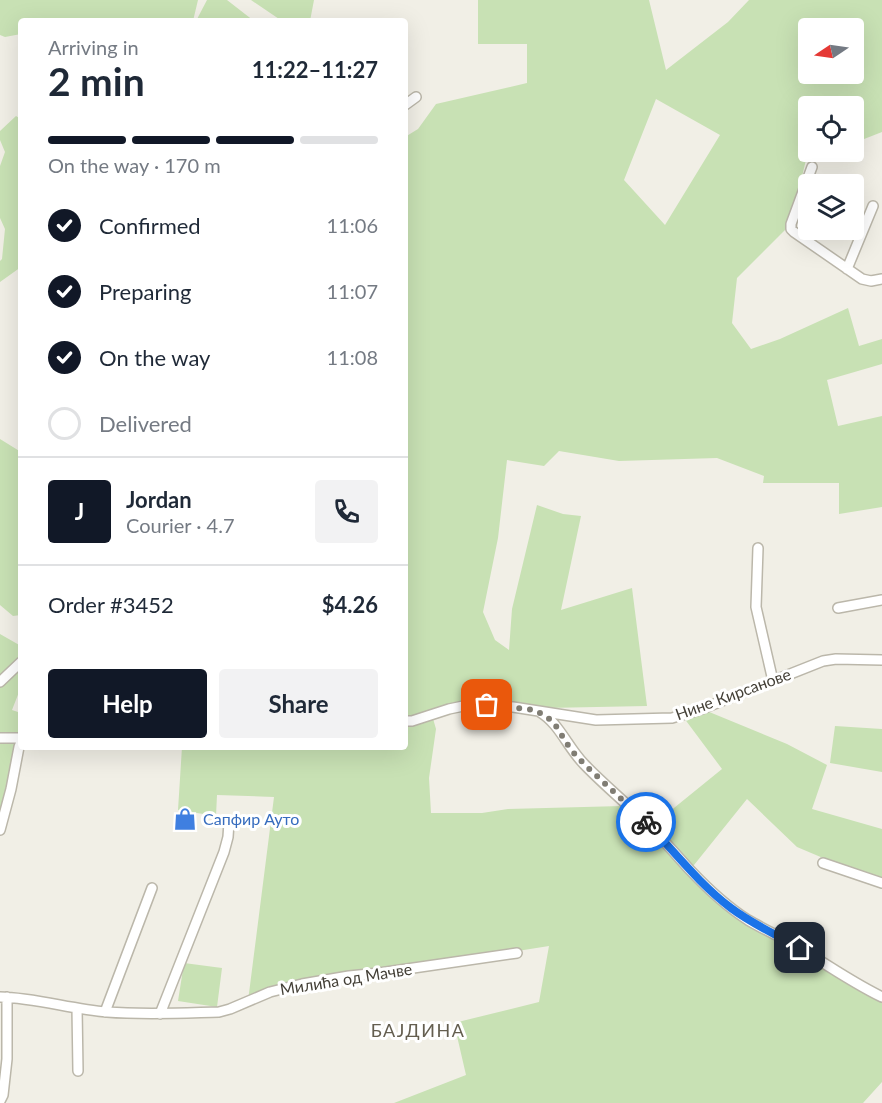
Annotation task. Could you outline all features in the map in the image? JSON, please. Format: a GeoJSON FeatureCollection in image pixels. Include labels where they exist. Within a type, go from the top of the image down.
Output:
{"type":"FeatureCollection","features":[{"type":"Feature","properties":{"kind":"street"},"geometry":{"type":"LineString","coordinates":[[408,103],[416,97]]}},
{"type":"Feature","properties":{"kind":"street"},"geometry":{"type":"LineString","coordinates":[[813,167],[791,229],[862,279],[872,281],[882,279]]}},
{"type":"Feature","properties":{"kind":"street"},"geometry":{"type":"LineString","coordinates":[[847,269],[873,206]]}},
{"type":"Feature","properties":{"kind":"street"},"geometry":{"type":"LineString","coordinates":[[758,548],[756,607],[773,681]]}},
{"type":"Feature","properties":{"kind":"street"},"geometry":{"type":"LineString","coordinates":[[838,608],[882,600]]}},
{"type":"Feature","properties":{"kind":"street","name":"Нине Кирсанове"},"geometry":{"type":"LineString","coordinates":[[408,721],[472,704],[535,710],[596,720],[672,718],[695,712],[823,661],[882,660]]}},
{"type":"Feature","properties":{"kind":"street"},"geometry":{"type":"LineString","coordinates":[[0,682],[18,665]]}},
{"type":"Feature","properties":{"kind":"street"},"geometry":{"type":"LineString","coordinates":[[535,710],[554,723],[571,750],[584,764],[644,820],[714,894],[749,920],[800,948],[864,989],[882,997]]}},
{"type":"Feature","properties":{"kind":"street"},"geometry":{"type":"LineString","coordinates":[[0,738],[18,740]]}},
{"type":"Feature","properties":{"kind":"street"},"geometry":{"type":"LineString","coordinates":[[0,830],[18,750]]}},
{"type":"Feature","properties":{"kind":"street"},"geometry":{"type":"LineString","coordinates":[[160,1014],[224,852],[229,822]]}},
{"type":"Feature","properties":{"kind":"street"},"geometry":{"type":"LineString","coordinates":[[823,863],[882,883]]}},
{"type":"Feature","properties":{"kind":"street"},"geometry":{"type":"LineString","coordinates":[[105,1012],[152,888]]}},
{"type":"Feature","properties":{"kind":"street","name":"Милића од Мачве"},"geometry":{"type":"LineString","coordinates":[[4,997],[29,998],[105,1012],[160,1014],[225,1011],[270,992],[302,984],[517,954]]}},
{"type":"Feature","properties":{"kind":"street"},"geometry":{"type":"LineString","coordinates":[[0,1101],[3,1095],[7,1059],[4,997]]}},
{"type":"Feature","properties":{"kind":"street"},"geometry":{"type":"LineString","coordinates":[[77,1008],[78,1071]]}},
{"type":"Feature","properties":{"kind":"green space"},"geometry":{"type":"Polygon","coordinates":[[[0,0],[198,0],[194,18],[18,18],[18,35],[5,37],[0,35],[0,0]]]}},
{"type":"Feature","properties":{"kind":"green space"},"geometry":{"type":"Polygon","coordinates":[[[207,0],[227,0],[250,18],[198,18],[207,0]]]}},
{"type":"Feature","properties":{"kind":"green space"},"geometry":{"type":"Polygon","coordinates":[[[251,0],[314,0],[311,18],[278,18],[251,0]]]}},
{"type":"Feature","properties":{"kind":"green space"},"geometry":{"type":"Polygon","coordinates":[[[478,0],[649,0],[666,70],[728,22],[749,0],[882,0],[882,132],[864,139],[864,96],[798,96],[798,162],[805,162],[803,174],[798,174],[798,194],[791,224],[737,278],[732,323],[751,349],[780,339],[848,308],[859,346],[882,339],[882,364],[827,380],[838,426],[882,416],[882,507],[839,514],[839,483],[763,483],[764,476],[717,458],[619,461],[559,451],[544,466],[507,460],[498,538],[483,612],[495,640],[509,650],[512,609],[537,505],[563,514],[581,516],[561,610],[632,588],[647,706],[498,709],[473,704],[432,715],[436,729],[429,778],[431,813],[482,813],[508,809],[622,806],[653,825],[722,769],[684,718],[702,709],[787,744],[827,765],[812,809],[882,829],[882,883],[823,863],[823,858],[797,847],[747,799],[690,870],[749,920],[882,995],[882,1082],[863,1103],[394,1103],[466,1075],[454,1023],[539,1002],[549,946],[349,976],[248,1001],[274,797],[217,795],[216,816],[178,810],[182,750],[408,750],[408,135],[418,129],[436,104],[527,83],[527,44],[478,44],[478,0]],[[656,99],[624,180],[665,225],[720,135],[656,99]]]}},
{"type":"Feature","properties":{"kind":"green space"},"geometry":{"type":"Polygon","coordinates":[[[16,116],[18,117],[18,269],[0,282],[0,261],[5,229],[0,218],[0,166],[5,152],[0,140],[0,131],[16,116]]]}},
{"type":"Feature","properties":{"kind":"green space"},"geometry":{"type":"Polygon","coordinates":[[[0,439],[18,450],[18,615],[13,616],[0,605],[0,439]]]}},
{"type":"Feature","properties":{"kind":"green space"},"geometry":{"type":"Polygon","coordinates":[[[0,634],[18,644],[18,695],[12,710],[18,712],[18,736],[0,737],[0,634]]]}},
{"type":"Feature","properties":{"kind":"green space"},"geometry":{"type":"Polygon","coordinates":[[[835,726],[882,729],[882,772],[830,763],[835,726]]]}},
{"type":"Feature","properties":{"kind":"green space"},"geometry":{"type":"Polygon","coordinates":[[[0,738],[18,738],[18,750],[0,830],[0,738]]]}},
{"type":"Feature","properties":{"kind":"green space"},"geometry":{"type":"Polygon","coordinates":[[[184,963],[222,968],[217,1007],[178,1001],[184,963]]]}},
{"type":"Feature","properties":{"kind":"way so far"},"geometry":{"type":"LineString","coordinates":[[487,705],[535,710],[547,717],[584,764],[646,822]]}},
{"type":"Feature","properties":{"kind":"place","name":"Сапфир Ауто"},"geometry":{"type":"Point","coordinates":[185,819]}},
{"type":"Feature","properties":{"kind":"district","name":"БАЈДИНА"},"geometry":{"type":"Point","coordinates":[418,1031]}},
{"type":"Feature","properties":{"kind":"route"},"geometry":{"type":"LineString","coordinates":[[646,822],[690,870],[732,909],[800,948]]}}]}
